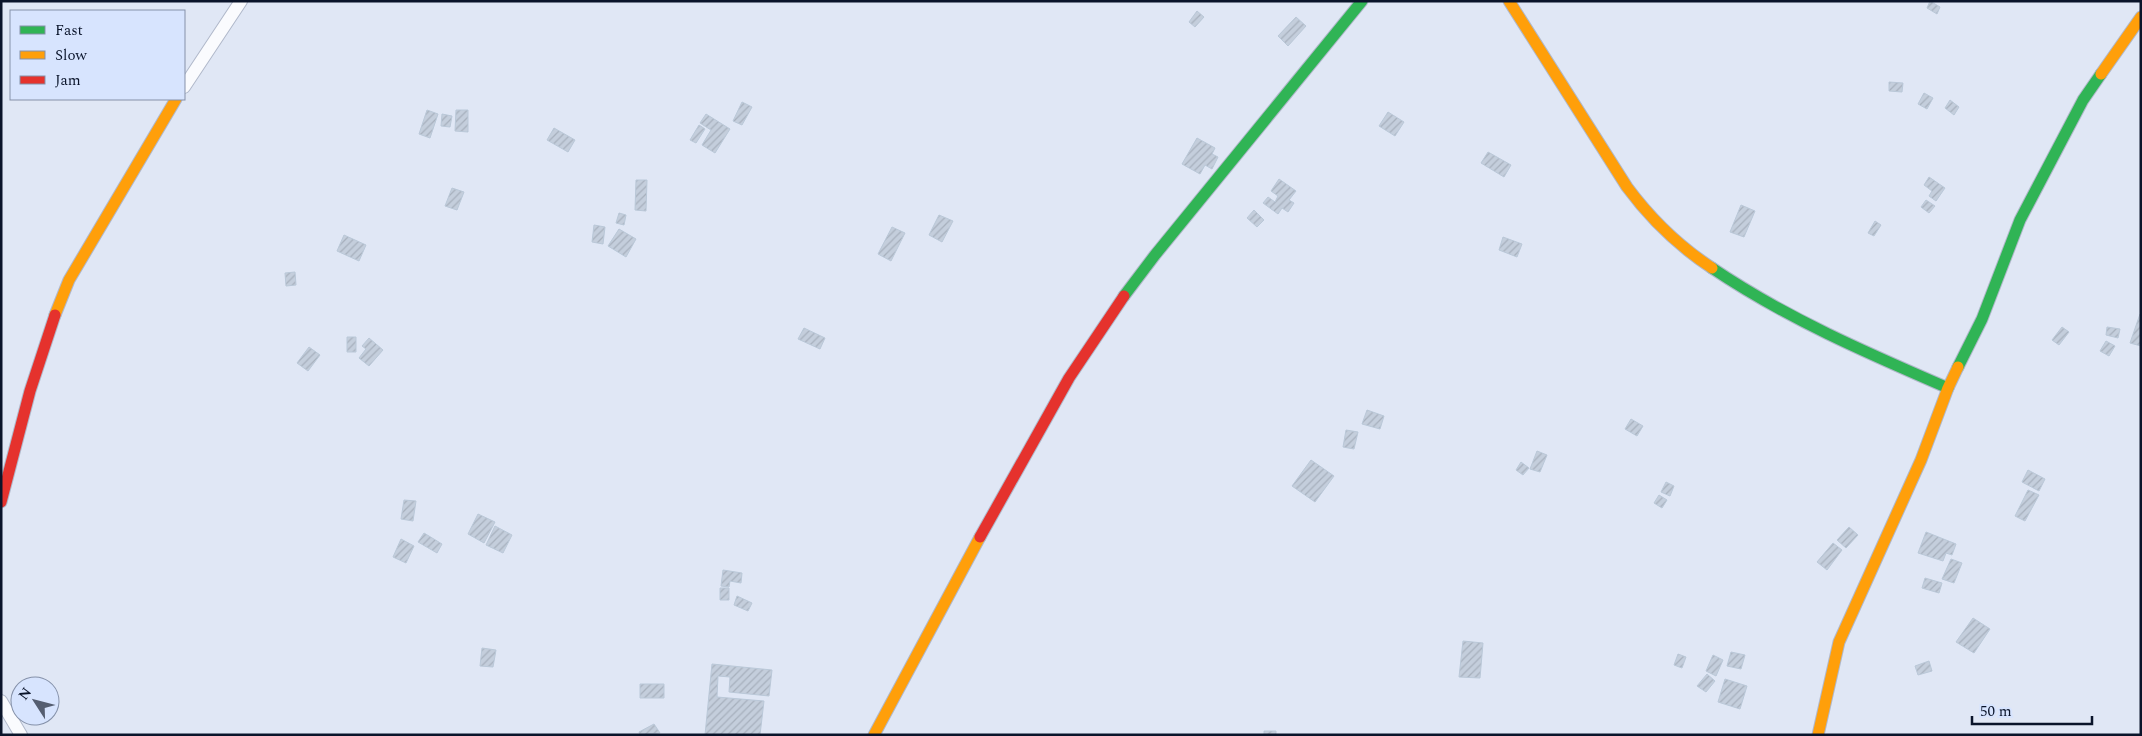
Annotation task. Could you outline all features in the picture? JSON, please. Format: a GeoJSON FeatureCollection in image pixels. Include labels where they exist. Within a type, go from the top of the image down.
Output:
{"type":"FeatureCollection","features":[{"type":"Feature","properties":{"kind":"street"},"geometry":{"type":"LineString","coordinates":[[185,85],[241,1]]}},
{"type":"Feature","properties":{"kind":"street"},"geometry":{"type":"LineString","coordinates":[[874,735],[1014,473],[1069,378],[1107,320],[1155,255],[1362,1]]}},
{"type":"Feature","properties":{"kind":"street"},"geometry":{"type":"LineString","coordinates":[[1509,1],[1611,164],[1641,204],[1682,246],[1727,280],[1771,305],[1852,345],[1948,388]]}},
{"type":"Feature","properties":{"kind":"street"},"geometry":{"type":"LineString","coordinates":[[1818,735],[1839,642],[1918,468],[1948,388],[1982,319],[2028,203],[2083,100],[2141,17]]}},
{"type":"Feature","properties":{"kind":"street"},"geometry":{"type":"LineString","coordinates":[[2126,37],[2141,41]]}},
{"type":"Feature","properties":{"kind":"street"},"geometry":{"type":"LineString","coordinates":[[1,502],[43,347],[69,280],[175,100]]}},
{"type":"Feature","properties":{"kind":"street"},"geometry":{"type":"LineString","coordinates":[[1,701],[21,735]]}},
{"type":"Feature","properties":{"kind":"building"},"geometry":{"type":"Polygon","coordinates":[[[1930,1],[1940,7],[1937,14],[1927,8],[1930,1]]]}},
{"type":"Feature","properties":{"kind":"building"},"geometry":{"type":"Polygon","coordinates":[[[1197,11],[1204,17],[1195,27],[1189,22],[1197,11]]]}},
{"type":"Feature","properties":{"kind":"building"},"geometry":{"type":"Polygon","coordinates":[[[1296,17],[1306,26],[1288,46],[1278,36],[1296,17]]]}},
{"type":"Feature","properties":{"kind":"building"},"geometry":{"type":"Polygon","coordinates":[[[1889,82],[1903,83],[1902,92],[1889,91],[1889,82]]]}},
{"type":"Feature","properties":{"kind":"building"},"geometry":{"type":"Polygon","coordinates":[[[1924,93],[1933,98],[1927,109],[1918,104],[1924,93]]]}},
{"type":"Feature","properties":{"kind":"building"},"geometry":{"type":"Polygon","coordinates":[[[1950,100],[1959,107],[1954,115],[1945,108],[1950,100]]]}},
{"type":"Feature","properties":{"kind":"building"},"geometry":{"type":"Polygon","coordinates":[[[742,102],[752,107],[742,125],[733,121],[742,102]]]}},
{"type":"Feature","properties":{"kind":"building"},"geometry":{"type":"Polygon","coordinates":[[[427,110],[438,114],[430,138],[419,134],[427,110]]]}},
{"type":"Feature","properties":{"kind":"building"},"geometry":{"type":"Polygon","coordinates":[[[456,110],[468,110],[468,132],[455,131],[456,110]]]}},
{"type":"Feature","properties":{"kind":"building"},"geometry":{"type":"Polygon","coordinates":[[[1388,112],[1404,122],[1395,136],[1379,126],[1388,112]]]}},
{"type":"Feature","properties":{"kind":"building"},"geometry":{"type":"Polygon","coordinates":[[[442,114],[452,116],[450,127],[441,126],[442,114]]]}},
{"type":"Feature","properties":{"kind":"building"},"geometry":{"type":"Polygon","coordinates":[[[706,114],[730,129],[715,153],[702,145],[711,130],[700,123],[706,114]]]}},
{"type":"Feature","properties":{"kind":"building"},"geometry":{"type":"Polygon","coordinates":[[[699,125],[705,129],[696,143],[690,140],[699,125]]]}},
{"type":"Feature","properties":{"kind":"building"},"geometry":{"type":"Polygon","coordinates":[[[554,128],[575,140],[568,152],[547,140],[554,128]]]}},
{"type":"Feature","properties":{"kind":"building"},"geometry":{"type":"Polygon","coordinates":[[[1197,138],[1215,148],[1212,154],[1218,157],[1212,169],[1205,165],[1200,174],[1182,164],[1197,138]]]}},
{"type":"Feature","properties":{"kind":"building"},"geometry":{"type":"Polygon","coordinates":[[[1488,152],[1511,165],[1504,177],[1481,163],[1488,152]]]}},
{"type":"Feature","properties":{"kind":"building"},"geometry":{"type":"Polygon","coordinates":[[[1929,177],[1945,188],[1936,201],[1929,196],[1932,191],[1924,185],[1929,177]]]}},
{"type":"Feature","properties":{"kind":"building"},"geometry":{"type":"Polygon","coordinates":[[[1279,179],[1296,191],[1289,200],[1294,203],[1288,212],[1282,208],[1278,214],[1263,203],[1268,197],[1275,202],[1278,196],[1271,191],[1279,179]]]}},
{"type":"Feature","properties":{"kind":"building"},"geometry":{"type":"Polygon","coordinates":[[[636,180],[647,180],[646,211],[635,210],[636,180]]]}},
{"type":"Feature","properties":{"kind":"building"},"geometry":{"type":"Polygon","coordinates":[[[452,188],[464,192],[457,210],[445,206],[452,188]]]}},
{"type":"Feature","properties":{"kind":"building"},"geometry":{"type":"Polygon","coordinates":[[[1926,200],[1935,206],[1929,213],[1921,207],[1926,200]]]}},
{"type":"Feature","properties":{"kind":"building"},"geometry":{"type":"Polygon","coordinates":[[[1741,205],[1755,211],[1744,237],[1730,232],[1741,205]]]}},
{"type":"Feature","properties":{"kind":"building"},"geometry":{"type":"Polygon","coordinates":[[[1254,210],[1264,220],[1257,227],[1247,218],[1254,210]]]}},
{"type":"Feature","properties":{"kind":"building"},"geometry":{"type":"Polygon","coordinates":[[[619,213],[626,215],[624,225],[616,223],[619,213]]]}},
{"type":"Feature","properties":{"kind":"building"},"geometry":{"type":"Polygon","coordinates":[[[939,215],[953,221],[942,242],[929,235],[939,215]]]}},
{"type":"Feature","properties":{"kind":"building"},"geometry":{"type":"Polygon","coordinates":[[[1875,221],[1881,225],[1874,236],[1868,233],[1875,221]]]}},
{"type":"Feature","properties":{"kind":"building"},"geometry":{"type":"Polygon","coordinates":[[[594,225],[605,227],[603,244],[592,242],[594,225]]]}},
{"type":"Feature","properties":{"kind":"building"},"geometry":{"type":"Polygon","coordinates":[[[892,227],[905,233],[891,261],[878,254],[892,227]]]}},
{"type":"Feature","properties":{"kind":"building"},"geometry":{"type":"Polygon","coordinates":[[[619,229],[636,239],[626,257],[608,246],[619,229]]]}},
{"type":"Feature","properties":{"kind":"building"},"geometry":{"type":"Polygon","coordinates":[[[344,235],[366,245],[359,261],[337,251],[344,235]]]}},
{"type":"Feature","properties":{"kind":"building"},"geometry":{"type":"Polygon","coordinates":[[[1503,237],[1522,244],[1517,257],[1499,250],[1503,237]]]}},
{"type":"Feature","properties":{"kind":"building"},"geometry":{"type":"Polygon","coordinates":[[[295,272],[296,285],[286,286],[285,273],[295,272]]]}},
{"type":"Feature","properties":{"kind":"building"},"geometry":{"type":"Polygon","coordinates":[[[2141,314],[2141,346],[2130,343],[2141,314]]]}},
{"type":"Feature","properties":{"kind":"building"},"geometry":{"type":"Polygon","coordinates":[[[2062,327],[2069,332],[2059,345],[2052,340],[2062,327]]]}},
{"type":"Feature","properties":{"kind":"building"},"geometry":{"type":"Polygon","coordinates":[[[2107,327],[2120,329],[2118,338],[2106,335],[2107,327]]]}},
{"type":"Feature","properties":{"kind":"building"},"geometry":{"type":"Polygon","coordinates":[[[804,328],[825,338],[820,349],[798,339],[804,328]]]}},
{"type":"Feature","properties":{"kind":"building"},"geometry":{"type":"Polygon","coordinates":[[[347,337],[356,337],[356,352],[347,352],[347,337]]]}},
{"type":"Feature","properties":{"kind":"building"},"geometry":{"type":"Polygon","coordinates":[[[369,338],[383,350],[369,366],[359,358],[366,349],[362,346],[369,338]]]}},
{"type":"Feature","properties":{"kind":"building"},"geometry":{"type":"Polygon","coordinates":[[[2106,341],[2115,346],[2109,356],[2100,351],[2106,341]]]}},
{"type":"Feature","properties":{"kind":"building"},"geometry":{"type":"Polygon","coordinates":[[[309,347],[320,355],[308,371],[297,363],[309,347]]]}},
{"type":"Feature","properties":{"kind":"building"},"geometry":{"type":"Polygon","coordinates":[[[1367,410],[1384,416],[1380,429],[1362,424],[1367,410]]]}},
{"type":"Feature","properties":{"kind":"building"},"geometry":{"type":"Polygon","coordinates":[[[1631,419],[1643,426],[1637,436],[1625,429],[1631,419]]]}},
{"type":"Feature","properties":{"kind":"building"},"geometry":{"type":"Polygon","coordinates":[[[1346,430],[1358,432],[1354,449],[1343,447],[1346,430]]]}},
{"type":"Feature","properties":{"kind":"building"},"geometry":{"type":"Polygon","coordinates":[[[1537,451],[1547,455],[1540,472],[1530,469],[1537,451]]]}},
{"type":"Feature","properties":{"kind":"building"},"geometry":{"type":"Polygon","coordinates":[[[1311,460],[1334,476],[1315,502],[1292,486],[1311,460]]]}},
{"type":"Feature","properties":{"kind":"building"},"geometry":{"type":"Polygon","coordinates":[[[1521,462],[1529,468],[1523,475],[1516,470],[1521,462]]]}},
{"type":"Feature","properties":{"kind":"building"},"geometry":{"type":"Polygon","coordinates":[[[2028,470],[2045,479],[2039,491],[2022,482],[2028,470]]]}},
{"type":"Feature","properties":{"kind":"building"},"geometry":{"type":"Polygon","coordinates":[[[1666,482],[1674,486],[1670,496],[1661,492],[1666,482]]]}},
{"type":"Feature","properties":{"kind":"building"},"geometry":{"type":"Polygon","coordinates":[[[2028,490],[2039,495],[2025,521],[2015,516],[2028,490]]]}},
{"type":"Feature","properties":{"kind":"building"},"geometry":{"type":"Polygon","coordinates":[[[1659,495],[1667,500],[1662,508],[1654,503],[1659,495]]]}},
{"type":"Feature","properties":{"kind":"building"},"geometry":{"type":"Polygon","coordinates":[[[404,500],[416,501],[413,521],[401,519],[404,500]]]}},
{"type":"Feature","properties":{"kind":"building"},"geometry":{"type":"Polygon","coordinates":[[[478,514],[495,522],[484,543],[468,534],[478,514]]]}},
{"type":"Feature","properties":{"kind":"building"},"geometry":{"type":"Polygon","coordinates":[[[495,526],[512,535],[503,553],[486,545],[495,526]]]}},
{"type":"Feature","properties":{"kind":"building"},"geometry":{"type":"Polygon","coordinates":[[[1849,527],[1858,535],[1846,548],[1837,540],[1849,527]]]}},
{"type":"Feature","properties":{"kind":"building"},"geometry":{"type":"Polygon","coordinates":[[[1926,532],[1956,544],[1952,555],[1946,553],[1943,561],[1918,553],[1926,532]]]}},
{"type":"Feature","properties":{"kind":"building"},"geometry":{"type":"Polygon","coordinates":[[[424,533],[442,544],[437,553],[418,542],[424,533]]]}},
{"type":"Feature","properties":{"kind":"building"},"geometry":{"type":"Polygon","coordinates":[[[401,539],[414,546],[406,563],[393,557],[401,539]]]}},
{"type":"Feature","properties":{"kind":"building"},"geometry":{"type":"Polygon","coordinates":[[[1833,543],[1842,550],[1827,570],[1817,562],[1833,543]]]}},
{"type":"Feature","properties":{"kind":"building"},"geometry":{"type":"Polygon","coordinates":[[[1951,559],[1962,563],[1954,583],[1942,579],[1951,559]]]}},
{"type":"Feature","properties":{"kind":"building"},"geometry":{"type":"Polygon","coordinates":[[[723,570],[742,573],[741,583],[730,581],[729,587],[721,586],[723,570]]]}},
{"type":"Feature","properties":{"kind":"building"},"geometry":{"type":"Polygon","coordinates":[[[1925,578],[1942,583],[1939,593],[1922,588],[1925,578]]]}},
{"type":"Feature","properties":{"kind":"building"},"geometry":{"type":"Polygon","coordinates":[[[720,588],[729,588],[729,600],[720,600],[720,588]]]}},
{"type":"Feature","properties":{"kind":"building"},"geometry":{"type":"Polygon","coordinates":[[[737,596],[752,603],[748,611],[734,605],[737,596]]]}},
{"type":"Feature","properties":{"kind":"building"},"geometry":{"type":"Polygon","coordinates":[[[1973,618],[1990,629],[1974,653],[1956,642],[1973,618]]]}},
{"type":"Feature","properties":{"kind":"building"},"geometry":{"type":"Polygon","coordinates":[[[1463,641],[1483,643],[1480,678],[1459,677],[1463,641]]]}},
{"type":"Feature","properties":{"kind":"building"},"geometry":{"type":"Polygon","coordinates":[[[482,648],[496,650],[493,667],[480,666],[482,648]]]}},
{"type":"Feature","properties":{"kind":"building"},"geometry":{"type":"Polygon","coordinates":[[[1731,652],[1745,655],[1741,669],[1727,666],[1731,652]]]}},
{"type":"Feature","properties":{"kind":"building"},"geometry":{"type":"Polygon","coordinates":[[[1678,654],[1686,657],[1682,668],[1674,665],[1678,654]]]}},
{"type":"Feature","properties":{"kind":"building"},"geometry":{"type":"Polygon","coordinates":[[[1713,655],[1723,660],[1716,676],[1706,671],[1713,655]]]}},
{"type":"Feature","properties":{"kind":"building"},"geometry":{"type":"Polygon","coordinates":[[[1929,661],[1932,671],[1918,675],[1915,666],[1929,661]]]}},
{"type":"Feature","properties":{"kind":"building"},"geometry":{"type":"Polygon","coordinates":[[[712,664],[772,670],[769,696],[729,692],[730,677],[718,676],[717,697],[764,701],[760,735],[705,735],[712,664]]]}},
{"type":"Feature","properties":{"kind":"building"},"geometry":{"type":"Polygon","coordinates":[[[1707,674],[1715,681],[1706,692],[1697,686],[1707,674]]]}},
{"type":"Feature","properties":{"kind":"building"},"geometry":{"type":"Polygon","coordinates":[[[1725,679],[1747,686],[1740,709],[1718,702],[1725,679]]]}},
{"type":"Feature","properties":{"kind":"building"},"geometry":{"type":"Polygon","coordinates":[[[640,684],[664,684],[664,698],[640,698],[640,684]]]}},
{"type":"Feature","properties":{"kind":"building"},"geometry":{"type":"Polygon","coordinates":[[[654,724],[660,733],[640,735],[639,732],[654,724]]]}},
{"type":"Feature","properties":{"kind":"building"},"geometry":{"type":"Polygon","coordinates":[[[1264,731],[1276,731],[1276,735],[1264,735],[1264,731]]]}},
{"type":"Feature","properties":{"kind":"traffic: fast"},"geometry":{"type":"LineString","coordinates":[[1124,296],[1155,255],[1362,1]]}},
{"type":"Feature","properties":{"kind":"traffic: fast"},"geometry":{"type":"LineString","coordinates":[[1958,367],[1982,319],[2020,220],[2083,100],[2101,74]]}},
{"type":"Feature","properties":{"kind":"traffic: fast"},"geometry":{"type":"LineString","coordinates":[[1712,268],[1769,303],[1827,334],[1948,388]]}},
{"type":"Feature","properties":{"kind":"traffic: slow"},"geometry":{"type":"LineString","coordinates":[[1509,1],[1627,187],[1645,210],[1666,231],[1688,251],[1712,268]]}},
{"type":"Feature","properties":{"kind":"traffic: slow"},"geometry":{"type":"LineString","coordinates":[[2101,74],[2141,17]]}},
{"type":"Feature","properties":{"kind":"traffic: slow"},"geometry":{"type":"LineString","coordinates":[[55,315],[69,280],[175,100]]}},
{"type":"Feature","properties":{"kind":"traffic: slow"},"geometry":{"type":"LineString","coordinates":[[1818,735],[1839,642],[1921,460],[1948,388],[1958,367]]}},
{"type":"Feature","properties":{"kind":"traffic: slow"},"geometry":{"type":"LineString","coordinates":[[874,735],[980,537]]}},
{"type":"Feature","properties":{"kind":"traffic: jam"},"geometry":{"type":"LineString","coordinates":[[980,537],[1069,378],[1124,296]]}},
{"type":"Feature","properties":{"kind":"traffic: jam"},"geometry":{"type":"LineString","coordinates":[[1,502],[30,391],[55,315]]}}]}
